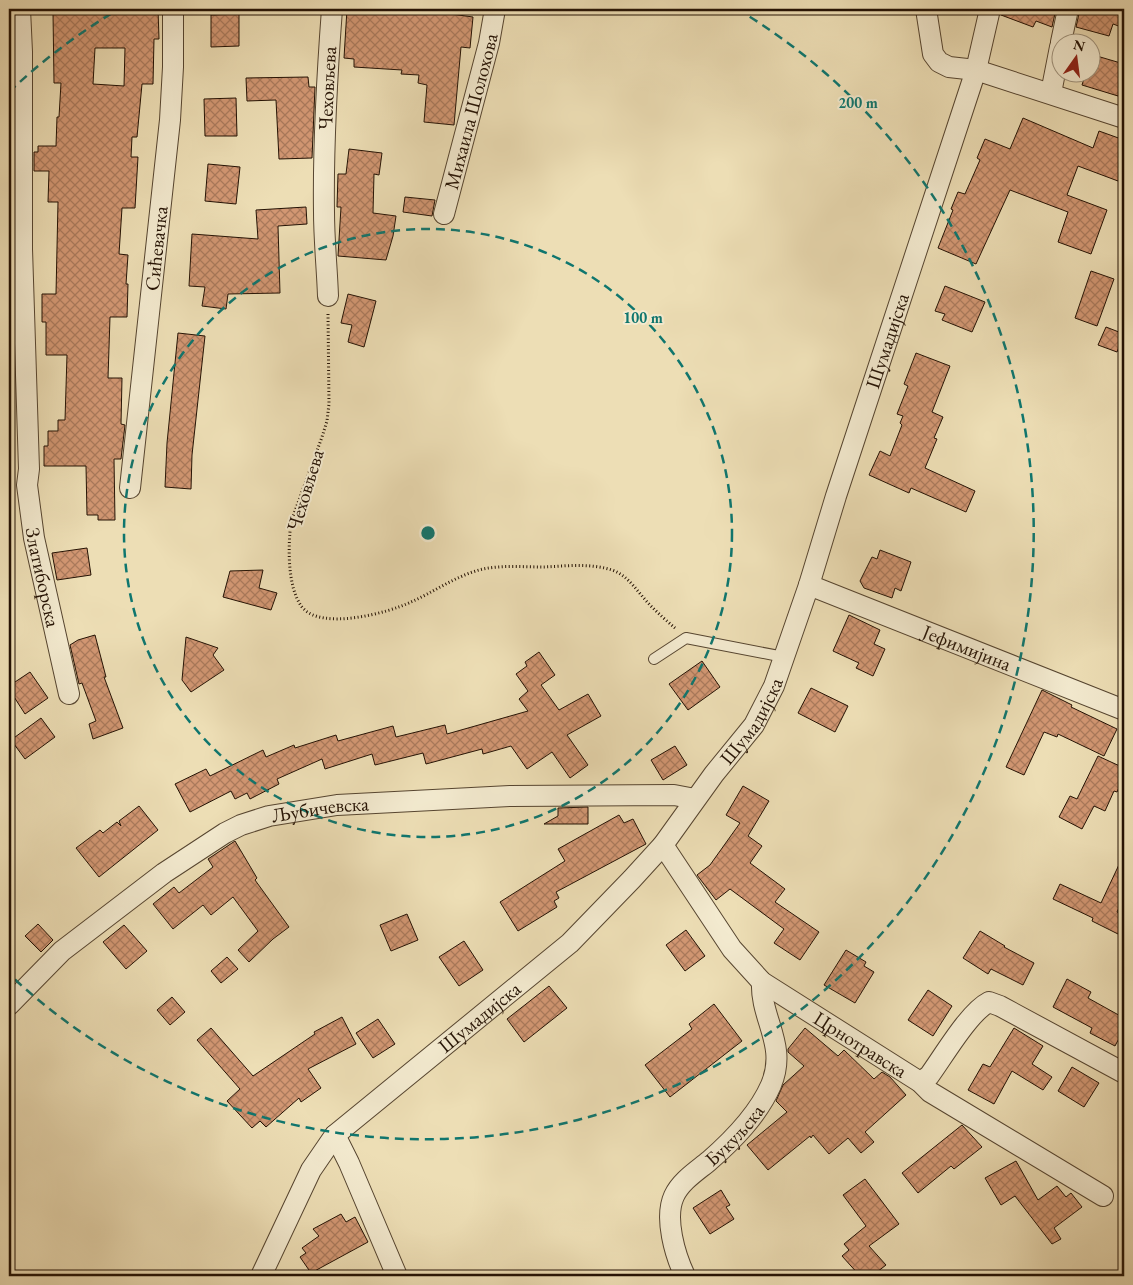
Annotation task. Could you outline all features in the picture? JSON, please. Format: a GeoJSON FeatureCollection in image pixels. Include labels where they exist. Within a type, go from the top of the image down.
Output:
{"type":"FeatureCollection","features":[{"type":"Feature","properties":{"kind":"street","name":"Златиборска"},"geometry":{"type":"LineString","coordinates":[[20,9],[22,61],[22,249],[30,469],[27,485],[34,538],[69,694]]}},
{"type":"Feature","properties":{"kind":"street","name":"Сићевачка"},"geometry":{"type":"LineString","coordinates":[[130,488],[170,120],[173,67],[173,9]]}},
{"type":"Feature","properties":{"kind":"street","name":"Чеховљева"},"geometry":{"type":"LineString","coordinates":[[328,296],[324,168],[326,90],[332,9]]}},
{"type":"Feature","properties":{"kind":"street","name":"Михаила Шолохова"},"geometry":{"type":"LineString","coordinates":[[444,214],[490,43],[495,9]]}},
{"type":"Feature","properties":{"kind":"street"},"geometry":{"type":"LineString","coordinates":[[926,9],[933,54],[939,62],[949,67],[976,70],[1124,118]]}},
{"type":"Feature","properties":{"kind":"street","name":"Шумадијска"},"geometry":{"type":"LineString","coordinates":[[261,1276],[311,1170],[335,1134],[570,943],[663,844],[714,774],[754,725],[774,686],[809,585],[836,496],[976,70],[990,9]]}},
{"type":"Feature","properties":{"kind":"street"},"geometry":{"type":"LineString","coordinates":[[1063,32],[1068,9]]}},
{"type":"Feature","properties":{"kind":"street"},"geometry":{"type":"LineString","coordinates":[[1051,93],[1053,82]]}},
{"type":"Feature","properties":{"kind":"street","name":"Јефимијина"},"geometry":{"type":"LineString","coordinates":[[809,585],[1124,710]]}},
{"type":"Feature","properties":{"kind":"street","name":"Љубичевска"},"geometry":{"type":"LineString","coordinates":[[9,1005],[62,951],[164,873],[225,833],[241,825],[270,816],[337,805],[510,796],[674,795],[696,799]]}},
{"type":"Feature","properties":{"kind":"street","name":"Црнотравска"},"geometry":{"type":"LineString","coordinates":[[663,844],[732,949],[762,982],[920,1082],[930,1092],[1103,1196]]}},
{"type":"Feature","properties":{"kind":"street","name":"Букуљска"},"geometry":{"type":"LineString","coordinates":[[685,1276],[675,1252],[672,1235],[670,1212],[674,1196],[684,1182],[736,1136],[772,1084],[777,1057],[774,1033],[765,1011],[761,993],[762,982]]}},
{"type":"Feature","properties":{"kind":"street"},"geometry":{"type":"LineString","coordinates":[[920,1082],[929,1076],[971,1017],[981,1006],[989,1002],[1000,1006],[1124,1073]]}},
{"type":"Feature","properties":{"kind":"street"},"geometry":{"type":"LineString","coordinates":[[335,1134],[396,1276]]}},
{"type":"Feature","properties":{"kind":"lane"},"geometry":{"type":"LineString","coordinates":[[654,659],[686,638],[784,657]]}},
{"type":"Feature","properties":{"kind":"path","name":"Чеховљева"},"geometry":{"type":"LineString","coordinates":[[328,296],[329,404],[327,421],[291,522],[290,534],[290,570],[295,594],[304,608],[314,614],[330,618],[358,618],[389,611],[459,578],[483,569],[596,566],[614,570],[629,581],[652,608],[686,638]]}},
{"type":"Feature","properties":{"kind":"building"},"geometry":{"type":"Polygon","coordinates":[[[158,9],[159,39],[154,39],[153,84],[142,84],[137,137],[132,137],[131,157],[138,157],[135,208],[122,208],[119,254],[128,255],[126,284],[128,284],[127,317],[110,317],[108,378],[122,378],[121,424],[125,425],[121,459],[114,459],[115,520],[98,520],[98,515],[87,515],[86,466],[44,466],[44,446],[48,446],[48,431],[58,431],[58,420],[65,420],[67,355],[46,355],[46,322],[42,322],[42,294],[56,294],[58,202],[48,202],[49,171],[34,171],[34,152],[38,152],[38,146],[56,146],[61,83],[54,83],[53,13],[158,9]],[[95,48],[93,84],[124,86],[125,48],[95,48]]]}},
{"type":"Feature","properties":{"kind":"building"},"geometry":{"type":"Polygon","coordinates":[[[347,9],[422,9],[473,17],[470,48],[461,47],[454,125],[424,122],[427,85],[418,83],[419,75],[401,74],[402,70],[354,67],[354,59],[344,58],[347,9]]]}},
{"type":"Feature","properties":{"kind":"building"},"geometry":{"type":"Polygon","coordinates":[[[1002,9],[1056,9],[1052,27],[1036,21],[1033,27],[1001,15],[1002,9]]]}},
{"type":"Feature","properties":{"kind":"building"},"geometry":{"type":"Polygon","coordinates":[[[1080,9],[1124,9],[1124,28],[1113,24],[1109,36],[1076,27],[1080,9]]]}},
{"type":"Feature","properties":{"kind":"building"},"geometry":{"type":"Polygon","coordinates":[[[239,14],[239,46],[211,47],[211,15],[239,14]]]}},
{"type":"Feature","properties":{"kind":"building"},"geometry":{"type":"Polygon","coordinates":[[[1100,57],[1124,64],[1124,76],[1118,96],[1082,85],[1083,82],[1100,82],[1100,57]]]}},
{"type":"Feature","properties":{"kind":"building"},"geometry":{"type":"Polygon","coordinates":[[[308,77],[309,87],[315,87],[312,158],[279,159],[276,100],[247,101],[246,78],[308,77]]]}},
{"type":"Feature","properties":{"kind":"building"},"geometry":{"type":"Polygon","coordinates":[[[236,98],[237,136],[205,136],[204,99],[236,98]]]}},
{"type":"Feature","properties":{"kind":"building"},"geometry":{"type":"Polygon","coordinates":[[[1023,118],[1093,148],[1099,131],[1124,140],[1124,164],[1118,181],[1078,166],[1067,195],[1107,210],[1091,254],[1058,242],[1068,212],[1010,190],[976,264],[938,248],[958,192],[965,194],[980,160],[977,158],[985,139],[1010,149],[1023,118]]]}},
{"type":"Feature","properties":{"kind":"building"},"geometry":{"type":"Polygon","coordinates":[[[349,149],[382,153],[379,175],[374,174],[373,213],[396,216],[393,236],[386,260],[338,256],[341,207],[337,207],[338,174],[346,174],[349,149]]]}},
{"type":"Feature","properties":{"kind":"building"},"geometry":{"type":"Polygon","coordinates":[[[208,164],[240,167],[236,204],[205,201],[208,164]]]}},
{"type":"Feature","properties":{"kind":"building"},"geometry":{"type":"Polygon","coordinates":[[[405,197],[435,200],[432,216],[403,212],[405,197]]]}},
{"type":"Feature","properties":{"kind":"building"},"geometry":{"type":"Polygon","coordinates":[[[306,207],[307,224],[278,226],[280,293],[228,294],[226,309],[202,306],[205,287],[189,286],[192,234],[258,239],[256,210],[306,207]]]}},
{"type":"Feature","properties":{"kind":"building"},"geometry":{"type":"Polygon","coordinates":[[[1091,271],[1114,279],[1097,326],[1075,318],[1091,271]]]}},
{"type":"Feature","properties":{"kind":"building"},"geometry":{"type":"Polygon","coordinates":[[[945,286],[985,302],[972,332],[942,320],[945,314],[935,311],[945,286]]]}},
{"type":"Feature","properties":{"kind":"building"},"geometry":{"type":"Polygon","coordinates":[[[348,294],[376,301],[364,347],[348,342],[352,325],[341,323],[348,294]]]}},
{"type":"Feature","properties":{"kind":"building"},"geometry":{"type":"Polygon","coordinates":[[[1106,327],[1124,334],[1117,352],[1098,345],[1106,327]]]}},
{"type":"Feature","properties":{"kind":"building"},"geometry":{"type":"Polygon","coordinates":[[[178,333],[205,336],[192,455],[191,489],[165,487],[167,443],[178,333]]]}},
{"type":"Feature","properties":{"kind":"building"},"geometry":{"type":"Polygon","coordinates":[[[916,353],[950,366],[932,412],[943,417],[934,438],[937,439],[925,468],[975,491],[966,512],[911,488],[909,493],[869,475],[880,451],[890,456],[902,425],[900,423],[903,416],[897,414],[908,386],[904,384],[916,353]]]}},
{"type":"Feature","properties":{"kind":"building"},"geometry":{"type":"Polygon","coordinates":[[[87,548],[91,575],[57,580],[52,553],[87,548]]]}},
{"type":"Feature","properties":{"kind":"building"},"geometry":{"type":"Polygon","coordinates":[[[880,550],[911,562],[901,591],[895,588],[892,598],[864,588],[860,581],[872,557],[877,559],[880,550]]]}},
{"type":"Feature","properties":{"kind":"building"},"geometry":{"type":"Polygon","coordinates":[[[263,570],[259,588],[277,593],[271,610],[223,597],[230,571],[263,570]]]}},
{"type":"Feature","properties":{"kind":"building"},"geometry":{"type":"Polygon","coordinates":[[[849,615],[880,630],[874,644],[885,649],[873,676],[856,668],[859,663],[833,651],[849,615]]]}},
{"type":"Feature","properties":{"kind":"building"},"geometry":{"type":"Polygon","coordinates":[[[95,635],[106,677],[104,677],[123,728],[93,739],[89,724],[96,721],[82,683],[79,684],[70,645],[78,640],[95,635]]]}},
{"type":"Feature","properties":{"kind":"building"},"geometry":{"type":"Polygon","coordinates":[[[186,637],[218,648],[213,655],[224,670],[191,692],[182,680],[186,637]]]}},
{"type":"Feature","properties":{"kind":"building"},"geometry":{"type":"Polygon","coordinates":[[[539,652],[555,675],[541,685],[559,710],[588,694],[601,716],[567,735],[588,765],[570,778],[552,752],[527,769],[511,746],[483,754],[482,749],[426,764],[423,753],[375,765],[372,754],[325,769],[322,759],[277,779],[279,784],[250,799],[247,793],[235,799],[231,791],[190,812],[175,784],[206,769],[210,776],[263,750],[266,757],[294,745],[295,748],[336,735],[338,741],[393,726],[396,737],[445,725],[447,734],[528,711],[519,699],[528,691],[516,674],[527,666],[525,662],[539,652]]]}},
{"type":"Feature","properties":{"kind":"building"},"geometry":{"type":"Polygon","coordinates":[[[702,661],[720,687],[688,710],[669,684],[702,661]]]}},
{"type":"Feature","properties":{"kind":"building"},"geometry":{"type":"Polygon","coordinates":[[[30,672],[48,698],[25,714],[9,686],[30,672]]]}},
{"type":"Feature","properties":{"kind":"building"},"geometry":{"type":"Polygon","coordinates":[[[811,688],[848,706],[835,732],[798,713],[811,688]]]}},
{"type":"Feature","properties":{"kind":"building"},"geometry":{"type":"Polygon","coordinates":[[[1042,690],[1072,705],[1071,707],[1117,729],[1104,756],[1058,734],[1057,737],[1044,732],[1024,775],[1006,767],[1042,690]]]}},
{"type":"Feature","properties":{"kind":"building"},"geometry":{"type":"Polygon","coordinates":[[[41,718],[55,737],[25,759],[11,740],[41,718]]]}},
{"type":"Feature","properties":{"kind":"building"},"geometry":{"type":"Polygon","coordinates":[[[675,746],[687,765],[663,780],[651,760],[675,746]]]}},
{"type":"Feature","properties":{"kind":"building"},"geometry":{"type":"Polygon","coordinates":[[[1098,756],[1124,768],[1124,776],[1117,792],[1114,791],[1105,811],[1094,806],[1082,829],[1059,817],[1070,796],[1077,799],[1098,756]]]}},
{"type":"Feature","properties":{"kind":"building"},"geometry":{"type":"Polygon","coordinates":[[[743,786],[769,801],[748,836],[762,846],[750,863],[785,889],[775,902],[819,932],[800,960],[774,943],[784,929],[730,889],[716,900],[697,875],[710,865],[740,823],[726,815],[743,786]]]}},
{"type":"Feature","properties":{"kind":"building"},"geometry":{"type":"Polygon","coordinates":[[[139,806],[158,830],[99,877],[76,848],[100,830],[103,833],[117,822],[121,826],[119,821],[139,806]]]}},
{"type":"Feature","properties":{"kind":"building"},"geometry":{"type":"Polygon","coordinates":[[[588,807],[588,824],[544,824],[558,816],[558,808],[588,807]]]}},
{"type":"Feature","properties":{"kind":"building"},"geometry":{"type":"Polygon","coordinates":[[[619,815],[624,823],[633,819],[646,844],[556,892],[559,898],[554,901],[557,907],[518,931],[500,902],[565,861],[558,849],[619,815]]]}},
{"type":"Feature","properties":{"kind":"building"},"geometry":{"type":"Polygon","coordinates":[[[235,841],[257,878],[255,880],[289,927],[273,939],[249,962],[238,950],[258,931],[233,897],[211,915],[203,905],[173,929],[153,904],[174,887],[179,893],[213,867],[208,859],[235,841]]]}},
{"type":"Feature","properties":{"kind":"building"},"geometry":{"type":"Polygon","coordinates":[[[1124,854],[1124,897],[1117,912],[1124,916],[1124,937],[1092,921],[1093,918],[1053,899],[1060,884],[1101,903],[1124,854]]]}},
{"type":"Feature","properties":{"kind":"building"},"geometry":{"type":"Polygon","coordinates":[[[407,914],[418,940],[391,951],[380,925],[407,914]]]}},
{"type":"Feature","properties":{"kind":"building"},"geometry":{"type":"Polygon","coordinates":[[[38,924],[53,940],[41,952],[25,936],[38,924]]]}},
{"type":"Feature","properties":{"kind":"building"},"geometry":{"type":"Polygon","coordinates":[[[124,925],[147,951],[126,969],[103,942],[124,925]]]}},
{"type":"Feature","properties":{"kind":"building"},"geometry":{"type":"Polygon","coordinates":[[[686,930],[705,956],[685,971],[666,945],[686,930]]]}},
{"type":"Feature","properties":{"kind":"building"},"geometry":{"type":"Polygon","coordinates":[[[980,931],[1004,947],[1034,963],[1023,985],[991,969],[988,974],[963,958],[980,931]]]}},
{"type":"Feature","properties":{"kind":"building"},"geometry":{"type":"Polygon","coordinates":[[[464,941],[483,970],[459,986],[439,957],[464,941]]]}},
{"type":"Feature","properties":{"kind":"building"},"geometry":{"type":"Polygon","coordinates":[[[846,950],[866,962],[864,966],[874,972],[855,1003],[824,985],[846,950]]]}},
{"type":"Feature","properties":{"kind":"building"},"geometry":{"type":"Polygon","coordinates":[[[227,957],[238,969],[221,983],[211,971],[227,957]]]}},
{"type":"Feature","properties":{"kind":"building"},"geometry":{"type":"Polygon","coordinates":[[[1067,979],[1091,992],[1088,998],[1124,1018],[1124,1029],[1115,1046],[1090,1033],[1092,1028],[1053,1007],[1067,979]]]}},
{"type":"Feature","properties":{"kind":"building"},"geometry":{"type":"Polygon","coordinates":[[[549,986],[567,1008],[524,1042],[507,1019],[549,986]]]}},
{"type":"Feature","properties":{"kind":"building"},"geometry":{"type":"Polygon","coordinates":[[[928,990],[952,1006],[933,1036],[908,1020],[928,990]]]}},
{"type":"Feature","properties":{"kind":"building"},"geometry":{"type":"Polygon","coordinates":[[[172,997],[185,1012],[170,1025],[157,1010],[172,997]]]}},
{"type":"Feature","properties":{"kind":"building"},"geometry":{"type":"Polygon","coordinates":[[[714,1004],[742,1041],[670,1097],[645,1065],[692,1029],[689,1024],[714,1004]]]}},
{"type":"Feature","properties":{"kind":"building"},"geometry":{"type":"Polygon","coordinates":[[[342,1017],[356,1044],[308,1069],[321,1088],[301,1102],[299,1098],[266,1127],[260,1121],[252,1128],[227,1101],[240,1089],[197,1040],[211,1028],[253,1076],[315,1034],[314,1032],[342,1017]]]}},
{"type":"Feature","properties":{"kind":"building"},"geometry":{"type":"Polygon","coordinates":[[[378,1019],[395,1044],[373,1058],[356,1033],[378,1019]]]}},
{"type":"Feature","properties":{"kind":"building"},"geometry":{"type":"Polygon","coordinates":[[[805,1028],[838,1056],[844,1050],[874,1079],[882,1072],[890,1077],[906,1095],[865,1132],[874,1142],[861,1153],[848,1138],[829,1154],[813,1135],[768,1170],[747,1145],[787,1112],[776,1101],[783,1085],[804,1066],[788,1052],[788,1049],[805,1028]]]}},
{"type":"Feature","properties":{"kind":"building"},"geometry":{"type":"Polygon","coordinates":[[[1014,1028],[1043,1046],[1032,1064],[1052,1077],[1043,1090],[1012,1071],[994,1104],[968,1090],[983,1064],[990,1067],[1014,1028]]]}},
{"type":"Feature","properties":{"kind":"building"},"geometry":{"type":"Polygon","coordinates":[[[1072,1067],[1099,1083],[1084,1107],[1058,1091],[1072,1067]]]}},
{"type":"Feature","properties":{"kind":"building"},"geometry":{"type":"Polygon","coordinates":[[[962,1125],[982,1147],[954,1169],[951,1166],[918,1193],[902,1173],[962,1125]]]}},
{"type":"Feature","properties":{"kind":"building"},"geometry":{"type":"Polygon","coordinates":[[[1016,1161],[1038,1200],[1057,1186],[1066,1197],[1071,1193],[1082,1207],[1054,1228],[1061,1239],[1052,1244],[1015,1196],[1001,1205],[985,1178],[1016,1161]]]}},
{"type":"Feature","properties":{"kind":"building"},"geometry":{"type":"Polygon","coordinates":[[[865,1179],[899,1224],[869,1246],[886,1265],[872,1276],[860,1276],[842,1256],[849,1250],[844,1244],[866,1226],[843,1195],[865,1179]]]}},
{"type":"Feature","properties":{"kind":"building"},"geometry":{"type":"Polygon","coordinates":[[[721,1190],[730,1205],[726,1207],[734,1219],[710,1234],[693,1208],[721,1190]]]}},
{"type":"Feature","properties":{"kind":"building"},"geometry":{"type":"Polygon","coordinates":[[[341,1214],[346,1222],[355,1217],[368,1242],[311,1273],[300,1257],[306,1253],[302,1248],[319,1236],[313,1229],[341,1214]]]}}]}
